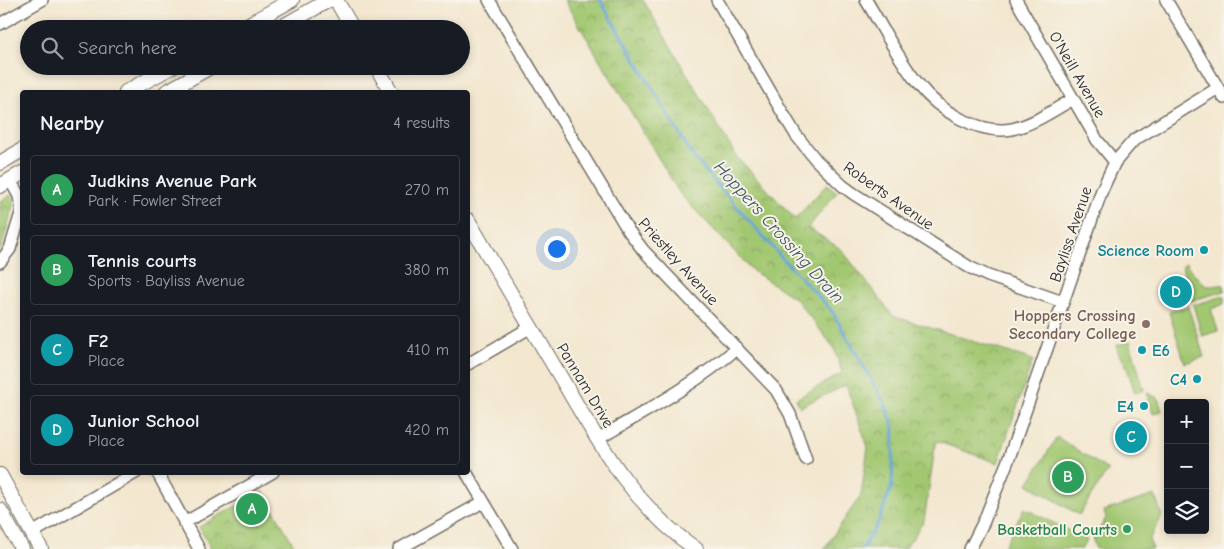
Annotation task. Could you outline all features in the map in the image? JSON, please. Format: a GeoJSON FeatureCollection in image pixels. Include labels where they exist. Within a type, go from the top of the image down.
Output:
{"type":"FeatureCollection","features":[{"type":"Feature","properties":{"kind":"street"},"geometry":{"type":"LineString","coordinates":[[0,24],[42,0]]}},
{"type":"Feature","properties":{"kind":"street"},"geometry":{"type":"LineString","coordinates":[[256,20],[292,0]]}},
{"type":"Feature","properties":{"kind":"street"},"geometry":{"type":"LineString","coordinates":[[294,20],[329,0]]}},
{"type":"Feature","properties":{"kind":"street"},"geometry":{"type":"LineString","coordinates":[[336,0],[348,20]]}},
{"type":"Feature","properties":{"kind":"street","name":"Priestley Avenue"},"geometry":{"type":"LineString","coordinates":[[489,0],[628,230],[644,250],[764,376],[786,404],[806,459]]}},
{"type":"Feature","properties":{"kind":"street","name":"Roberts Avenue"},"geometry":{"type":"LineString","coordinates":[[717,0],[796,135],[816,160],[843,186],[969,267],[988,276],[1064,302]]}},
{"type":"Feature","properties":{"kind":"street"},"geometry":{"type":"LineString","coordinates":[[866,0],[919,86],[948,111],[963,119],[990,128],[1002,130],[1013,128],[1035,121],[1073,99]]}},
{"type":"Feature","properties":{"kind":"street","name":"O'Neill Avenue"},"geometry":{"type":"LineString","coordinates":[[1016,0],[1097,140],[1115,162]]}},
{"type":"Feature","properties":{"kind":"street"},"geometry":{"type":"LineString","coordinates":[[1166,0],[1221,93]]}},
{"type":"Feature","properties":{"kind":"street"},"geometry":{"type":"LineString","coordinates":[[130,90],[157,75]]}},
{"type":"Feature","properties":{"kind":"street"},"geometry":{"type":"LineString","coordinates":[[170,90],[196,75]]}},
{"type":"Feature","properties":{"kind":"street"},"geometry":{"type":"LineString","coordinates":[[381,75],[390,90]]}},
{"type":"Feature","properties":{"kind":"street","name":"Bayliss Avenue"},"geometry":{"type":"LineString","coordinates":[[970,549],[984,522],[1010,458],[1102,190],[1115,162],[1134,140],[1221,93]]}},
{"type":"Feature","properties":{"kind":"street"},"geometry":{"type":"LineString","coordinates":[[0,163],[20,151]]}},
{"type":"Feature","properties":{"kind":"street"},"geometry":{"type":"LineString","coordinates":[[11,180],[20,200]]}},
{"type":"Feature","properties":{"kind":"street"},"geometry":{"type":"LineString","coordinates":[[0,262],[10,249],[20,213]]}},
{"type":"Feature","properties":{"kind":"street","name":"Pannam Drive"},"geometry":{"type":"LineString","coordinates":[[470,223],[618,472],[651,512],[680,538],[696,549]]}},
{"type":"Feature","properties":{"kind":"street"},"geometry":{"type":"LineString","coordinates":[[470,363],[531,327]]}},
{"type":"Feature","properties":{"kind":"street"},"geometry":{"type":"LineString","coordinates":[[598,440],[696,381],[736,348]]}},
{"type":"Feature","properties":{"kind":"street"},"geometry":{"type":"LineString","coordinates":[[0,475],[41,549]]}},
{"type":"Feature","properties":{"kind":"street"},"geometry":{"type":"LineString","coordinates":[[32,532],[132,475]]}},
{"type":"Feature","properties":{"kind":"street"},"geometry":{"type":"LineString","coordinates":[[159,475],[199,549]]}},
{"type":"Feature","properties":{"kind":"street"},"geometry":{"type":"LineString","coordinates":[[184,522],[268,475]]}},
{"type":"Feature","properties":{"kind":"street"},"geometry":{"type":"LineString","coordinates":[[468,475],[512,549]]}},
{"type":"Feature","properties":{"kind":"street"},"geometry":{"type":"LineString","coordinates":[[399,549],[483,502]]}},
{"type":"Feature","properties":{"kind":"street"},"geometry":{"type":"LineString","coordinates":[[0,510],[22,549]]}},
{"type":"Feature","properties":{"kind":"green space"},"geometry":{"type":"Polygon","coordinates":[[[564,0],[643,0],[736,156],[795,219],[827,184],[837,192],[808,228],[841,249],[893,316],[1033,360],[998,463],[936,441],[924,521],[905,549],[824,549],[861,495],[868,447],[846,385],[800,407],[796,399],[842,373],[834,348],[796,299],[753,271],[680,194],[564,0]]]}},
{"type":"Feature","properties":{"kind":"green space"},"geometry":{"type":"Polygon","coordinates":[[[11,195],[15,199],[0,253],[0,201],[11,195]]]}},
{"type":"Feature","properties":{"kind":"green space"},"geometry":{"type":"Polygon","coordinates":[[[1186,263],[1205,285],[1224,285],[1224,291],[1191,301],[1182,266],[1186,263]]]}},
{"type":"Feature","properties":{"kind":"green space"},"geometry":{"type":"Polygon","coordinates":[[[1224,296],[1224,304],[1211,309],[1218,331],[1202,336],[1193,305],[1224,296]]]}},
{"type":"Feature","properties":{"kind":"green space"},"geometry":{"type":"Polygon","coordinates":[[[1188,306],[1204,357],[1185,363],[1169,312],[1188,306]]]}},
{"type":"Feature","properties":{"kind":"green space"},"geometry":{"type":"Polygon","coordinates":[[[1130,341],[1144,390],[1135,393],[1124,359],[1121,359],[1116,346],[1130,341]]]}},
{"type":"Feature","properties":{"kind":"green space"},"geometry":{"type":"Polygon","coordinates":[[[1147,393],[1158,398],[1162,411],[1153,414],[1147,393]]]}},
{"type":"Feature","properties":{"kind":"green space"},"geometry":{"type":"Polygon","coordinates":[[[1057,437],[1108,470],[1079,515],[1028,484],[1057,437]]]}},
{"type":"Feature","properties":{"kind":"green space"},"geometry":{"type":"Polygon","coordinates":[[[263,491],[296,549],[211,549],[199,527],[263,491]]]}},
{"type":"Feature","properties":{"kind":"green space","name":"Basketball Courts"},"geometry":{"type":"Polygon","coordinates":[[[1155,495],[1162,516],[1149,540],[1153,549],[1096,549],[1093,540],[1106,518],[1104,511],[1155,495]]]}},
{"type":"Feature","properties":{"kind":"green space"},"geometry":{"type":"Polygon","coordinates":[[[1024,508],[1087,540],[1082,549],[1003,549],[1024,508]]]}},
{"type":"Feature","properties":{"kind":"waterway","name":"Hoppers Crossing Drain"},"geometry":{"type":"LineString","coordinates":[[600,0],[694,158],[782,258],[832,311],[885,404],[894,427],[892,485],[878,523],[862,549]]}},
{"type":"Feature","properties":{"kind":"place","name":"Science Room"},"geometry":{"type":"Point","coordinates":[1204,250]}},
{"type":"Feature","properties":{"kind":"place","name":"Junior School"},"geometry":{"type":"Point","coordinates":[1176,292]}},
{"type":"Feature","properties":{"kind":"place","name":"Hoppers Crossing Secondary College"},"geometry":{"type":"Point","coordinates":[1146,324]}},
{"type":"Feature","properties":{"kind":"place","name":"E6"},"geometry":{"type":"Point","coordinates":[1142,350]}},
{"type":"Feature","properties":{"kind":"place","name":"C4"},"geometry":{"type":"Point","coordinates":[1197,379]}},
{"type":"Feature","properties":{"kind":"place","name":"E4"},"geometry":{"type":"Point","coordinates":[1144,406]}},
{"type":"Feature","properties":{"kind":"place","name":"F2"},"geometry":{"type":"Point","coordinates":[1131,437]}},
{"type":"Feature","properties":{"kind":"place","name":"Tennis courts"},"geometry":{"type":"Point","coordinates":[1068,477]}},
{"type":"Feature","properties":{"kind":"place","name":"Judkins Avenue Park"},"geometry":{"type":"Point","coordinates":[252,509]}},
{"type":"Feature","properties":{"kind":"place","name":"Basketball Courts"},"geometry":{"type":"Point","coordinates":[1127,529]}}]}
